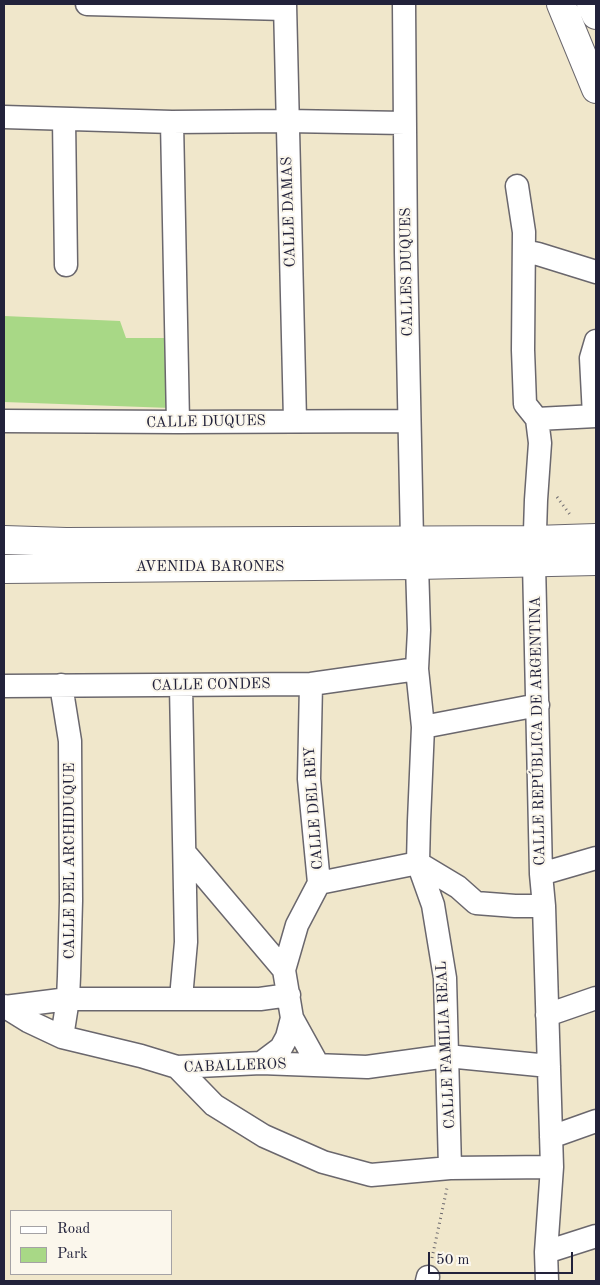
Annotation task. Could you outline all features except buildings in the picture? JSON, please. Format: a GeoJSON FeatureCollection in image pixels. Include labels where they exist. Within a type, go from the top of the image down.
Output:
{"type":"FeatureCollection","features":[{"type":"Feature","properties":{"kind":"main road"},"geometry":{"type":"LineString","coordinates":[[561,4],[596,89]]}},
{"type":"Feature","properties":{"kind":"main road"},"geometry":{"type":"LineString","coordinates":[[592,4],[596,15]]}},
{"type":"Feature","properties":{"kind":"main road","name":"AVENIDA BARONES"},"geometry":{"type":"LineString","coordinates":[[4,540],[414,553]]}},
{"type":"Feature","properties":{"kind":"main road"},"geometry":{"type":"LineString","coordinates":[[414,553],[535,551],[593,546]]}},
{"type":"Feature","properties":{"kind":"main road","name":"AVENIDA BARONES"},"geometry":{"type":"LineString","coordinates":[[4,569],[414,553]]}},
{"type":"Feature","properties":{"kind":"street"},"geometry":{"type":"LineString","coordinates":[[87,4],[285,6]]}},
{"type":"Feature","properties":{"kind":"street","name":"CALLES DUQUES"},"geometry":{"type":"LineString","coordinates":[[404,4],[409,420],[414,553]]}},
{"type":"Feature","properties":{"kind":"street","name":"CALLE DAMAS"},"geometry":{"type":"LineString","coordinates":[[285,6],[295,420]]}},
{"type":"Feature","properties":{"kind":"street"},"geometry":{"type":"LineString","coordinates":[[4,117],[172,122],[406,123]]}},
{"type":"Feature","properties":{"kind":"street"},"geometry":{"type":"LineString","coordinates":[[64,119],[66,265]]}},
{"type":"Feature","properties":{"kind":"street"},"geometry":{"type":"LineString","coordinates":[[172,122],[178,422]]}},
{"type":"Feature","properties":{"kind":"street","name":"CALLE REPÚBLICA DE ARGENTINA"},"geometry":{"type":"LineString","coordinates":[[517,186],[524,232],[523,350],[525,404],[537,419],[540,443],[535,551],[541,874],[544,906],[552,1167],[546,1252],[547,1281]]}},
{"type":"Feature","properties":{"kind":"street"},"geometry":{"type":"LineString","coordinates":[[524,251],[596,272]]}},
{"type":"Feature","properties":{"kind":"street"},"geometry":{"type":"LineString","coordinates":[[537,419],[595,416],[591,358],[596,341]]}},
{"type":"Feature","properties":{"kind":"street","name":"CALLE DUQUES"},"geometry":{"type":"LineString","coordinates":[[4,422],[409,420]]}},
{"type":"Feature","properties":{"kind":"street","name":"CALLE FAMILIA REAL"},"geometry":{"type":"LineString","coordinates":[[414,553],[419,630],[417,669],[424,727],[418,821],[418,863],[433,905],[445,978],[450,1168]]}},
{"type":"Feature","properties":{"kind":"street","name":"CALLE CONDES"},"geometry":{"type":"LineString","coordinates":[[4,686],[311,684],[417,669]]}},
{"type":"Feature","properties":{"kind":"street","name":"CALLE DEL REY"},"geometry":{"type":"LineString","coordinates":[[261,1062],[281,1048],[288,1038],[292,1018],[284,970],[297,924],[319,883],[309,779],[311,684]]}},
{"type":"Feature","properties":{"kind":"street","name":"CALLE DEL ARCHIDUQUE"},"geometry":{"type":"LineString","coordinates":[[61,685],[70,741],[71,902],[68,999],[62,1037]]}},
{"type":"Feature","properties":{"kind":"street"},"geometry":{"type":"LineString","coordinates":[[181,686],[186,942],[181,998]]}},
{"type":"Feature","properties":{"kind":"street"},"geometry":{"type":"LineString","coordinates":[[424,727],[538,705]]}},
{"type":"Feature","properties":{"kind":"street"},"geometry":{"type":"LineString","coordinates":[[185,853],[284,970]]}},
{"type":"Feature","properties":{"kind":"street"},"geometry":{"type":"LineString","coordinates":[[541,874],[596,858]]}},
{"type":"Feature","properties":{"kind":"street"},"geometry":{"type":"LineString","coordinates":[[319,883],[418,863],[458,887],[476,903],[544,906]]}},
{"type":"Feature","properties":{"kind":"street"},"geometry":{"type":"LineString","coordinates":[[4,1006],[68,999],[260,999],[289,995]]}},
{"type":"Feature","properties":{"kind":"street"},"geometry":{"type":"LineString","coordinates":[[547,1015],[596,998]]}},
{"type":"Feature","properties":{"kind":"street","name":"CABALLEROS"},"geometry":{"type":"LineString","coordinates":[[4,1006],[28,1021],[62,1037],[141,1056],[176,1067],[261,1062],[367,1067],[447,1056],[549,1066]]}},
{"type":"Feature","properties":{"kind":"street"},"geometry":{"type":"LineString","coordinates":[[292,1018],[318,1065]]}},
{"type":"Feature","properties":{"kind":"street"},"geometry":{"type":"LineString","coordinates":[[176,1067],[214,1105],[264,1136],[323,1162],[371,1175],[450,1168],[552,1167]]}},
{"type":"Feature","properties":{"kind":"street"},"geometry":{"type":"LineString","coordinates":[[551,1137],[596,1121]]}},
{"type":"Feature","properties":{"kind":"street"},"geometry":{"type":"LineString","coordinates":[[546,1252],[596,1236]]}},
{"type":"Feature","properties":{"kind":"path"},"geometry":{"type":"LineString","coordinates":[[539,473],[593,546]]}},
{"type":"Feature","properties":{"kind":"path"},"geometry":{"type":"LineString","coordinates":[[428,1279],[445,1203],[450,1168]]}},
{"type":"Feature","properties":{"kind":"green space"},"geometry":{"type":"Polygon","coordinates":[[[4,316],[120,321],[126,338],[167,338],[171,408],[4,402],[4,316]]]}}]}
